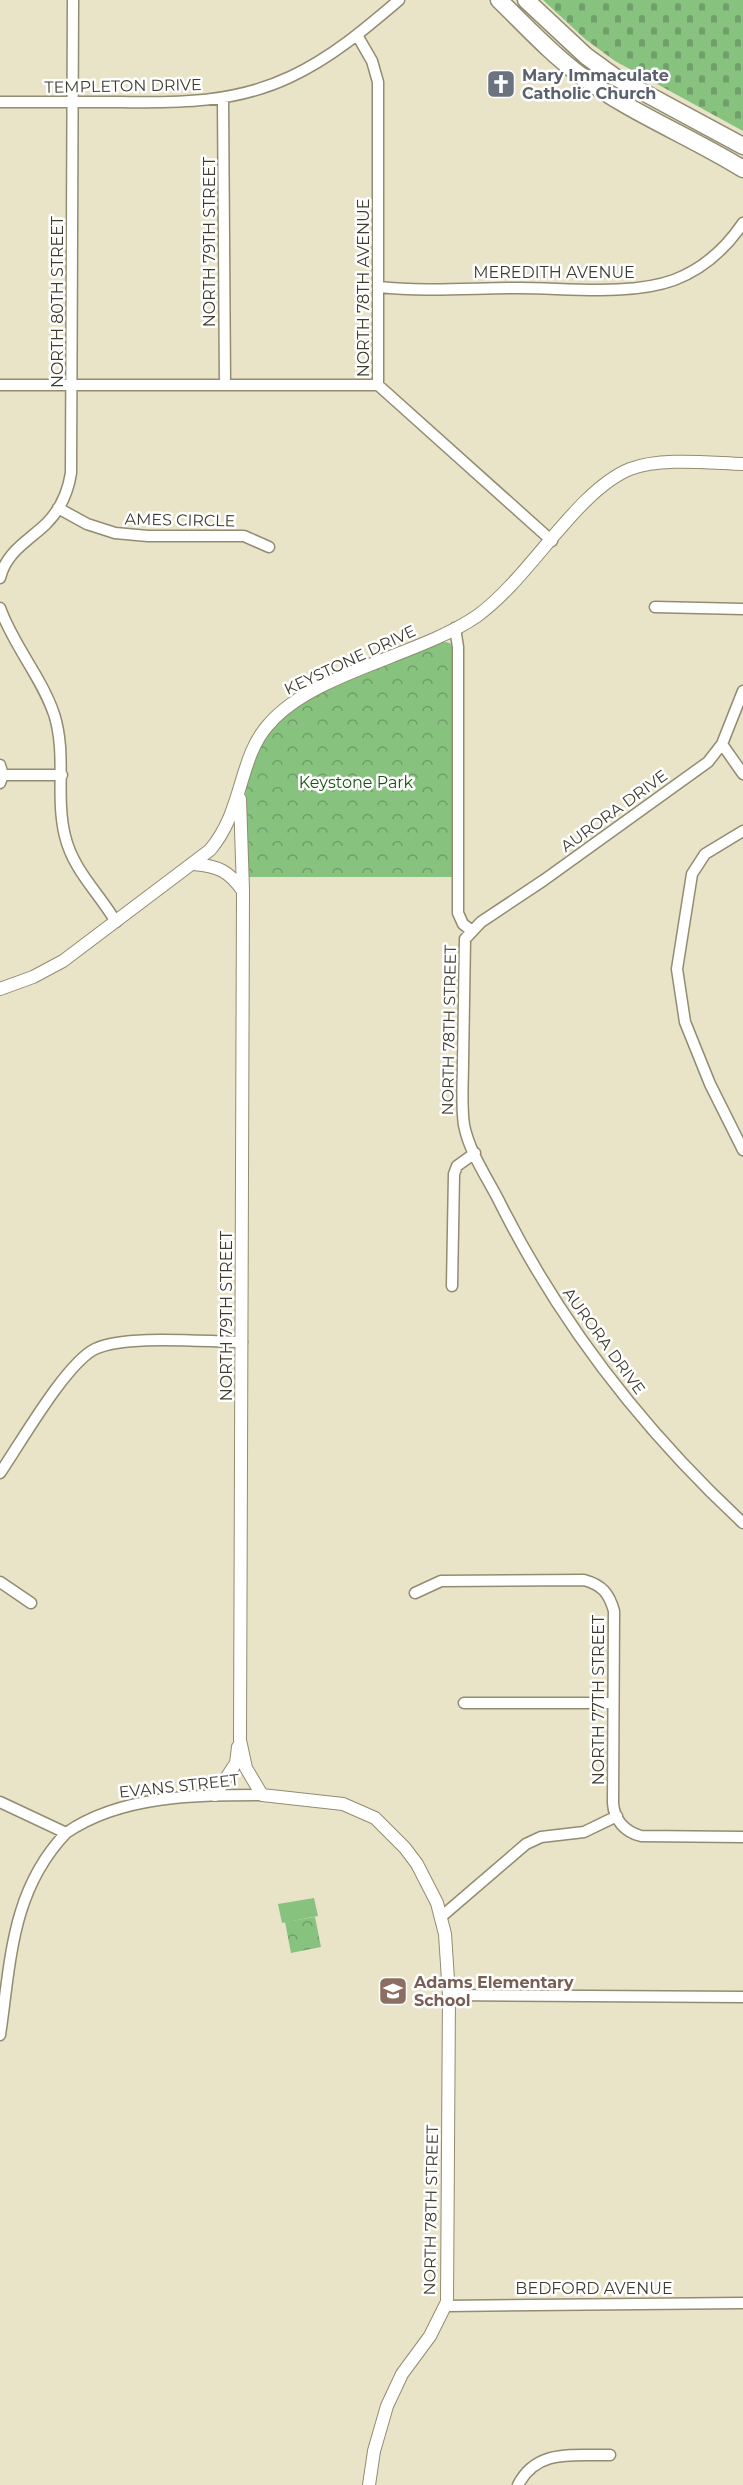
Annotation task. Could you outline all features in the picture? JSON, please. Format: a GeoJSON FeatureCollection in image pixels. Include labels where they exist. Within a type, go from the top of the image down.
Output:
{"type":"FeatureCollection","features":[{"type":"Feature","properties":{"kind":"main road"},"geometry":{"type":"LineString","coordinates":[[499,0],[559,58],[587,80],[631,108],[743,169]]}},
{"type":"Feature","properties":{"kind":"main road"},"geometry":{"type":"LineString","coordinates":[[526,0],[586,56],[615,76],[743,146]]}},
{"type":"Feature","properties":{"kind":"street","name":"NORTH 80TH STREET"},"geometry":{"type":"LineString","coordinates":[[0,578],[13,552],[46,524],[58,508],[67,492],[71,473],[73,0]]}},
{"type":"Feature","properties":{"kind":"street","name":"TEMPLETON DRIVE"},"geometry":{"type":"LineString","coordinates":[[0,102],[182,103],[223,99],[290,77],[357,35],[398,0]]}},
{"type":"Feature","properties":{"kind":"street","name":"NORTH 78TH AVENUE"},"geometry":{"type":"LineString","coordinates":[[357,35],[372,61],[378,82],[378,385],[552,541]]}},
{"type":"Feature","properties":{"kind":"street","name":"NORTH 79TH STREET"},"geometry":{"type":"LineString","coordinates":[[223,99],[225,385]]}},
{"type":"Feature","properties":{"kind":"street","name":"MEREDITH AVENUE"},"geometry":{"type":"LineString","coordinates":[[379,287],[620,288],[663,284],[688,274],[710,260],[743,223]]}},
{"type":"Feature","properties":{"kind":"street"},"geometry":{"type":"LineString","coordinates":[[0,385],[378,385]]}},
{"type":"Feature","properties":{"kind":"street","name":"KEYSTONE DRIVE"},"geometry":{"type":"LineString","coordinates":[[2,987],[33,977],[63,961],[194,864],[222,834],[240,795],[256,743],[267,725],[282,711],[320,688],[454,628],[492,605],[589,499],[608,482],[630,469],[652,464],[743,464]]}},
{"type":"Feature","properties":{"kind":"street","name":"AMES CIRCLE"},"geometry":{"type":"LineString","coordinates":[[58,508],[87,524],[115,533],[148,536],[244,536],[269,547]]}},
{"type":"Feature","properties":{"kind":"street"},"geometry":{"type":"LineString","coordinates":[[655,607],[743,609]]}},
{"type":"Feature","properties":{"kind":"street"},"geometry":{"type":"LineString","coordinates":[[0,608],[53,712],[61,743],[62,821],[70,851],[79,870],[116,922]]}},
{"type":"Feature","properties":{"kind":"street","name":"NORTH 78TH STREET"},"geometry":{"type":"LineString","coordinates":[[454,628],[458,647],[458,913],[463,924],[472,931],[465,939],[463,1113],[466,1133],[475,1153]]}},
{"type":"Feature","properties":{"kind":"street","name":"AURORA DRIVE"},"geometry":{"type":"LineString","coordinates":[[472,931],[481,922],[708,762],[722,744],[743,691]]}},
{"type":"Feature","properties":{"kind":"street"},"geometry":{"type":"LineString","coordinates":[[722,744],[743,774]]}},
{"type":"Feature","properties":{"kind":"street"},"geometry":{"type":"LineString","coordinates":[[1,774],[62,775]]}},
{"type":"Feature","properties":{"kind":"street","name":"NORTH 79TH STREET"},"geometry":{"type":"LineString","coordinates":[[215,1795],[236,1763],[240,1740],[243,891],[240,795]]}},
{"type":"Feature","properties":{"kind":"street"},"geometry":{"type":"LineString","coordinates":[[743,831],[705,854],[692,874],[677,969],[685,1022],[710,1084],[743,1150]]}},
{"type":"Feature","properties":{"kind":"street"},"geometry":{"type":"LineString","coordinates":[[194,864],[213,865],[224,870],[243,891]]}},
{"type":"Feature","properties":{"kind":"street"},"geometry":{"type":"LineString","coordinates":[[453,1286],[454,1174],[458,1166],[475,1153]]}},
{"type":"Feature","properties":{"kind":"street","name":"AURORA DRIVE"},"geometry":{"type":"LineString","coordinates":[[475,1153],[528,1258],[575,1331],[646,1422],[743,1523]]}},
{"type":"Feature","properties":{"kind":"street"},"geometry":{"type":"LineString","coordinates":[[0,1473],[71,1369],[93,1350],[119,1342],[242,1342]]}},
{"type":"Feature","properties":{"kind":"street","name":"NORTH 77TH STREET"},"geometry":{"type":"LineString","coordinates":[[415,1593],[441,1581],[584,1580],[602,1587],[614,1611],[613,1803],[617,1816]]}},
{"type":"Feature","properties":{"kind":"street"},"geometry":{"type":"LineString","coordinates":[[0,1582],[31,1603]]}},
{"type":"Feature","properties":{"kind":"street"},"geometry":{"type":"LineString","coordinates":[[464,1703],[613,1703]]}},
{"type":"Feature","properties":{"kind":"street","name":"NORTH 79TH STREET"},"geometry":{"type":"LineString","coordinates":[[240,1740],[246,1768],[261,1795]]}},
{"type":"Feature","properties":{"kind":"street","name":"EVANS STREET"},"geometry":{"type":"LineString","coordinates":[[66,1833],[106,1811],[215,1795],[261,1795],[344,1804],[375,1818],[405,1848],[417,1864],[437,1903],[441,1917]]}},
{"type":"Feature","properties":{"kind":"street"},"geometry":{"type":"LineString","coordinates":[[0,1802],[66,1833],[37,1869],[22,1904],[0,2035]]}},
{"type":"Feature","properties":{"kind":"street"},"geometry":{"type":"LineString","coordinates":[[441,1917],[526,1844],[541,1837],[584,1832],[617,1816],[623,1827],[641,1836],[743,1837]]}},
{"type":"Feature","properties":{"kind":"street","name":"NORTH 78TH STREET"},"geometry":{"type":"LineString","coordinates":[[369,2485],[374,2451],[391,2396],[402,2374],[430,2336],[446,2306],[449,2204],[449,1995],[448,1957],[441,1917]]}},
{"type":"Feature","properties":{"kind":"street"},"geometry":{"type":"LineString","coordinates":[[449,1995],[743,1997]]}},
{"type":"Feature","properties":{"kind":"street","name":"BEDFORD AVENUE"},"geometry":{"type":"LineString","coordinates":[[446,2306],[743,2303]]}},
{"type":"Feature","properties":{"kind":"street"},"geometry":{"type":"LineString","coordinates":[[518,2485],[530,2467],[542,2459],[556,2456],[610,2455]]}},
{"type":"Feature","properties":{"kind":"green space"},"geometry":{"type":"Polygon","coordinates":[[[543,0],[743,0],[743,131],[615,61],[585,39],[543,0]]]}},
{"type":"Feature","properties":{"kind":"green space","name":"Keystone Park"},"geometry":{"type":"Polygon","coordinates":[[[438,641],[450,643],[453,649],[452,877],[247,877],[244,814],[248,776],[258,749],[275,726],[298,706],[325,690],[354,675],[438,641]]]}},
{"type":"Feature","properties":{"kind":"green space"},"geometry":{"type":"Polygon","coordinates":[[[314,1898],[318,1916],[282,1923],[278,1904],[314,1898]]]}},
{"type":"Feature","properties":{"kind":"green space"},"geometry":{"type":"Polygon","coordinates":[[[315,1917],[321,1947],[291,1953],[285,1922],[315,1917]]]}},
{"type":"Feature","properties":{"kind":"place","name":"Mary Immaculate Catholic Church"},"geometry":{"type":"Point","coordinates":[501,84]}},
{"type":"Feature","properties":{"kind":"place","name":"Adams Elementary School"},"geometry":{"type":"Point","coordinates":[393,1991]}}]}
